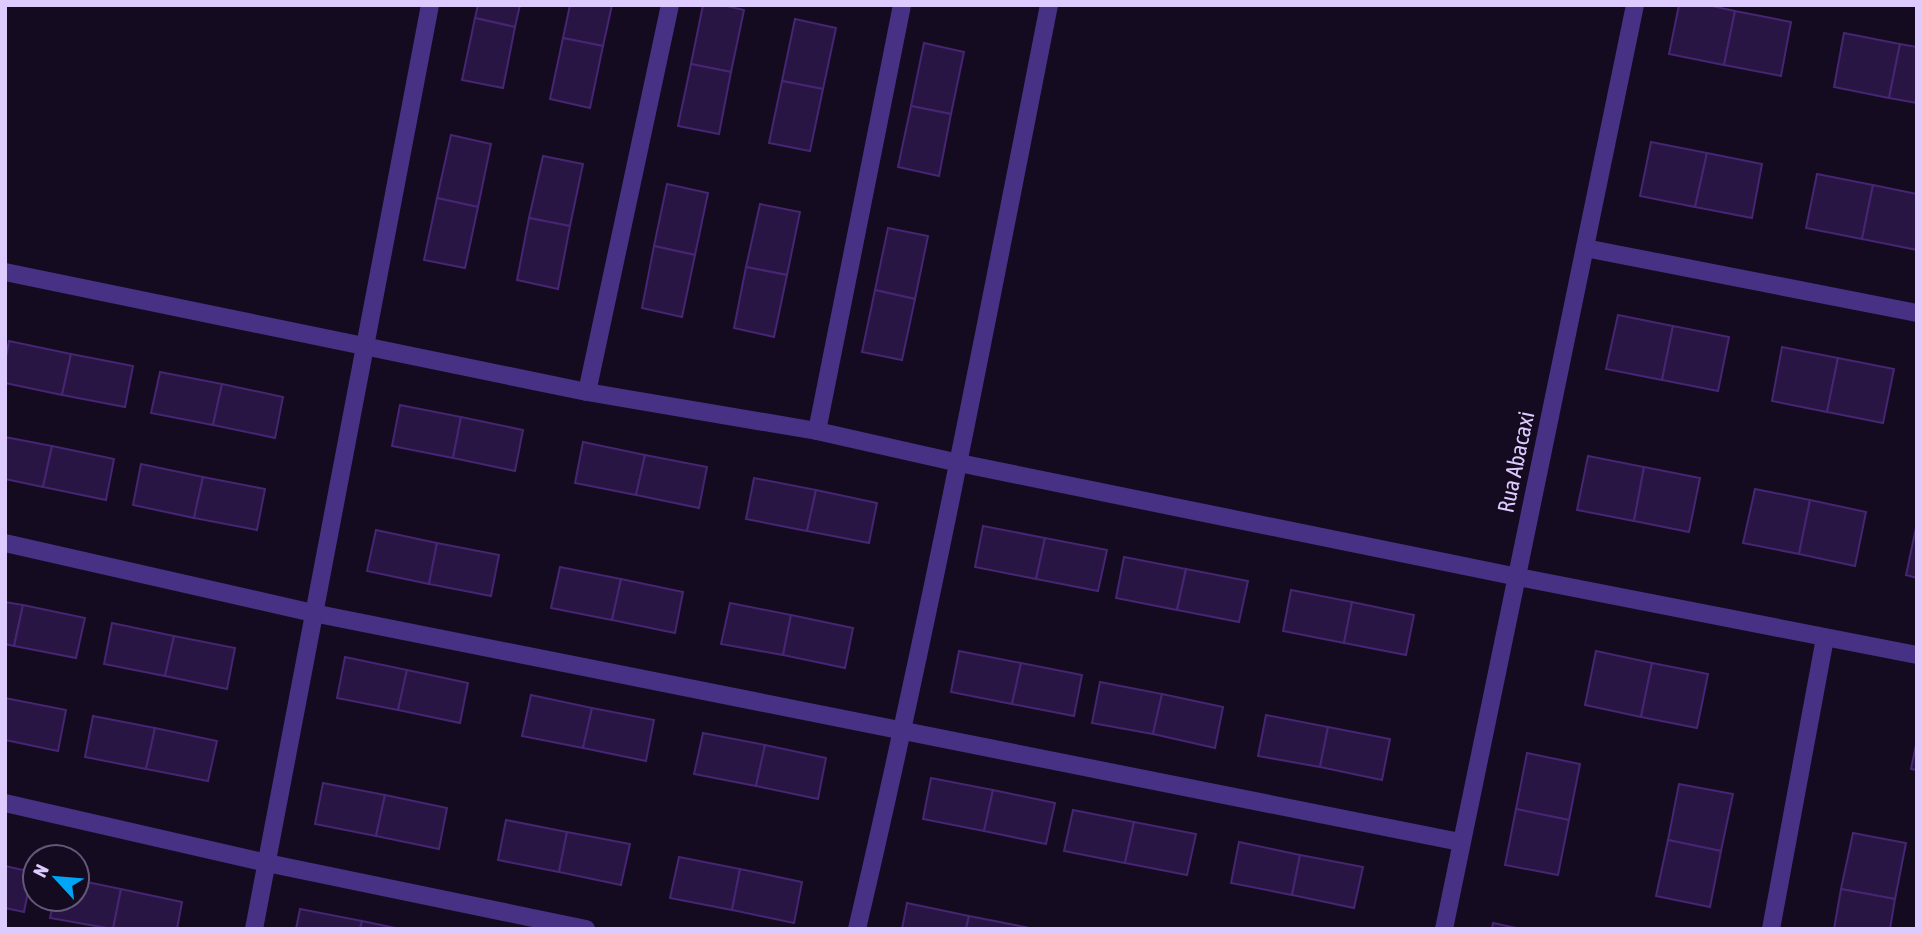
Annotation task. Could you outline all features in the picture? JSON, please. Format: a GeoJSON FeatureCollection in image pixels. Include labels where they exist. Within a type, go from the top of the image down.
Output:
{"type":"FeatureCollection","features":[{"type":"Feature","properties":{"kind":"street"},"geometry":{"type":"LineString","coordinates":[[254,929],[313,613],[367,347],[430,5]]}},
{"type":"Feature","properties":{"kind":"street"},"geometry":{"type":"LineString","coordinates":[[587,392],[670,5]]}},
{"type":"Feature","properties":{"kind":"street"},"geometry":{"type":"LineString","coordinates":[[817,431],[902,5]]}},
{"type":"Feature","properties":{"kind":"street"},"geometry":{"type":"LineString","coordinates":[[857,929],[904,731],[1049,5]]}},
{"type":"Feature","properties":{"kind":"street","name":"Rua Abacaxi"},"geometry":{"type":"LineString","coordinates":[[1444,929],[1635,5]]}},
{"type":"Feature","properties":{"kind":"street"},"geometry":{"type":"LineString","coordinates":[[1585,248],[1917,313]]}},
{"type":"Feature","properties":{"kind":"street"},"geometry":{"type":"LineString","coordinates":[[5,272],[587,392],[817,431],[959,463],[1518,577],[1917,655]]}},
{"type":"Feature","properties":{"kind":"street"},"geometry":{"type":"LineString","coordinates":[[5,543],[313,613],[1461,842]]}},
{"type":"Feature","properties":{"kind":"street"},"geometry":{"type":"LineString","coordinates":[[1771,929],[1825,638]]}},
{"type":"Feature","properties":{"kind":"street"},"geometry":{"type":"LineString","coordinates":[[5,803],[267,863],[586,929]]}},
{"type":"Feature","properties":{"kind":"building"},"geometry":{"type":"Polygon","coordinates":[[[478,5],[520,5],[515,27],[475,18],[478,5]]]}},
{"type":"Feature","properties":{"kind":"building"},"geometry":{"type":"Polygon","coordinates":[[[570,5],[612,5],[603,46],[563,38],[570,5]]]}},
{"type":"Feature","properties":{"kind":"building"},"geometry":{"type":"Polygon","coordinates":[[[703,5],[722,5],[744,10],[731,72],[691,64],[703,5]]]}},
{"type":"Feature","properties":{"kind":"building"},"geometry":{"type":"Polygon","coordinates":[[[1679,5],[1707,5],[1735,11],[1724,65],[1669,54],[1679,5]]]}},
{"type":"Feature","properties":{"kind":"building"},"geometry":{"type":"Polygon","coordinates":[[[1735,11],[1791,22],[1781,76],[1724,65],[1735,11]]]}},
{"type":"Feature","properties":{"kind":"building"},"geometry":{"type":"Polygon","coordinates":[[[475,18],[515,27],[503,88],[462,80],[475,18]]]}},
{"type":"Feature","properties":{"kind":"building"},"geometry":{"type":"Polygon","coordinates":[[[795,19],[836,28],[823,89],[782,81],[795,19]]]}},
{"type":"Feature","properties":{"kind":"building"},"geometry":{"type":"Polygon","coordinates":[[[1844,33],[1900,44],[1889,98],[1834,87],[1844,33]]]}},
{"type":"Feature","properties":{"kind":"building"},"geometry":{"type":"Polygon","coordinates":[[[563,38],[603,46],[590,108],[550,99],[563,38]]]}},
{"type":"Feature","properties":{"kind":"building"},"geometry":{"type":"Polygon","coordinates":[[[924,43],[964,52],[951,114],[911,106],[924,43]]]}},
{"type":"Feature","properties":{"kind":"building"},"geometry":{"type":"Polygon","coordinates":[[[1900,44],[1917,47],[1917,103],[1889,98],[1900,44]]]}},
{"type":"Feature","properties":{"kind":"building"},"geometry":{"type":"Polygon","coordinates":[[[691,64],[731,72],[719,134],[678,126],[691,64]]]}},
{"type":"Feature","properties":{"kind":"building"},"geometry":{"type":"Polygon","coordinates":[[[782,81],[823,89],[810,151],[769,143],[782,81]]]}},
{"type":"Feature","properties":{"kind":"building"},"geometry":{"type":"Polygon","coordinates":[[[911,106],[951,114],[939,176],[898,167],[911,106]]]}},
{"type":"Feature","properties":{"kind":"building"},"geometry":{"type":"Polygon","coordinates":[[[451,135],[491,144],[478,207],[437,198],[451,135]]]}},
{"type":"Feature","properties":{"kind":"building"},"geometry":{"type":"Polygon","coordinates":[[[1651,142],[1707,153],[1695,207],[1640,196],[1651,142]]]}},
{"type":"Feature","properties":{"kind":"building"},"geometry":{"type":"Polygon","coordinates":[[[1707,153],[1762,164],[1752,218],[1695,207],[1707,153]]]}},
{"type":"Feature","properties":{"kind":"building"},"geometry":{"type":"Polygon","coordinates":[[[543,156],[583,164],[570,226],[529,218],[543,156]]]}},
{"type":"Feature","properties":{"kind":"building"},"geometry":{"type":"Polygon","coordinates":[[[1817,174],[1873,185],[1862,239],[1806,228],[1817,174]]]}},
{"type":"Feature","properties":{"kind":"building"},"geometry":{"type":"Polygon","coordinates":[[[667,184],[708,193],[695,255],[654,246],[667,184]]]}},
{"type":"Feature","properties":{"kind":"building"},"geometry":{"type":"Polygon","coordinates":[[[1873,185],[1917,194],[1917,250],[1862,239],[1873,185]]]}},
{"type":"Feature","properties":{"kind":"building"},"geometry":{"type":"Polygon","coordinates":[[[437,198],[478,207],[465,268],[424,260],[437,198]]]}},
{"type":"Feature","properties":{"kind":"building"},"geometry":{"type":"Polygon","coordinates":[[[760,204],[800,212],[787,275],[746,267],[760,204]]]}},
{"type":"Feature","properties":{"kind":"building"},"geometry":{"type":"Polygon","coordinates":[[[529,218],[570,226],[558,289],[517,280],[529,218]]]}},
{"type":"Feature","properties":{"kind":"building"},"geometry":{"type":"Polygon","coordinates":[[[888,228],[928,236],[915,299],[875,290],[888,228]]]}},
{"type":"Feature","properties":{"kind":"building"},"geometry":{"type":"Polygon","coordinates":[[[654,246],[695,255],[682,317],[642,308],[654,246]]]}},
{"type":"Feature","properties":{"kind":"building"},"geometry":{"type":"Polygon","coordinates":[[[746,267],[787,275],[774,337],[734,328],[746,267]]]}},
{"type":"Feature","properties":{"kind":"building"},"geometry":{"type":"Polygon","coordinates":[[[875,290],[915,299],[902,360],[862,352],[875,290]]]}},
{"type":"Feature","properties":{"kind":"building"},"geometry":{"type":"Polygon","coordinates":[[[1618,315],[1673,326],[1662,380],[1606,369],[1618,315]]]}},
{"type":"Feature","properties":{"kind":"building"},"geometry":{"type":"Polygon","coordinates":[[[1673,326],[1729,337],[1718,391],[1662,380],[1673,326]]]}},
{"type":"Feature","properties":{"kind":"building"},"geometry":{"type":"Polygon","coordinates":[[[9,341],[71,354],[62,395],[5,383],[9,341]]]}},
{"type":"Feature","properties":{"kind":"building"},"geometry":{"type":"Polygon","coordinates":[[[1782,347],[1838,358],[1827,412],[1772,401],[1782,347]]]}},
{"type":"Feature","properties":{"kind":"building"},"geometry":{"type":"Polygon","coordinates":[[[71,354],[133,366],[125,407],[62,395],[71,354]]]}},
{"type":"Feature","properties":{"kind":"building"},"geometry":{"type":"Polygon","coordinates":[[[1838,358],[1894,369],[1883,423],[1827,412],[1838,358]]]}},
{"type":"Feature","properties":{"kind":"building"},"geometry":{"type":"Polygon","coordinates":[[[160,372],[222,384],[213,425],[151,413],[160,372]]]}},
{"type":"Feature","properties":{"kind":"building"},"geometry":{"type":"Polygon","coordinates":[[[222,384],[283,397],[275,438],[213,425],[222,384]]]}},
{"type":"Feature","properties":{"kind":"building"},"geometry":{"type":"Polygon","coordinates":[[[400,405],[461,417],[453,458],[392,446],[400,405]]]}},
{"type":"Feature","properties":{"kind":"building"},"geometry":{"type":"Polygon","coordinates":[[[461,417],[523,430],[515,471],[453,458],[461,417]]]}},
{"type":"Feature","properties":{"kind":"building"},"geometry":{"type":"Polygon","coordinates":[[[5,437],[52,446],[43,487],[5,479],[5,437]]]}},
{"type":"Feature","properties":{"kind":"building"},"geometry":{"type":"Polygon","coordinates":[[[583,442],[645,455],[636,495],[575,483],[583,442]]]}},
{"type":"Feature","properties":{"kind":"building"},"geometry":{"type":"Polygon","coordinates":[[[52,446],[114,459],[106,500],[43,487],[52,446]]]}},
{"type":"Feature","properties":{"kind":"building"},"geometry":{"type":"Polygon","coordinates":[[[645,455],[707,467],[699,508],[636,495],[645,455]]]}},
{"type":"Feature","properties":{"kind":"building"},"geometry":{"type":"Polygon","coordinates":[[[1588,456],[1644,467],[1634,521],[1577,510],[1588,456]]]}},
{"type":"Feature","properties":{"kind":"building"},"geometry":{"type":"Polygon","coordinates":[[[141,464],[203,477],[194,518],[133,505],[141,464]]]}},
{"type":"Feature","properties":{"kind":"building"},"geometry":{"type":"Polygon","coordinates":[[[1644,467],[1700,478],[1689,532],[1634,521],[1644,467]]]}},
{"type":"Feature","properties":{"kind":"building"},"geometry":{"type":"Polygon","coordinates":[[[203,477],[265,489],[257,530],[194,518],[203,477]]]}},
{"type":"Feature","properties":{"kind":"building"},"geometry":{"type":"Polygon","coordinates":[[[754,478],[816,490],[807,531],[746,519],[754,478]]]}},
{"type":"Feature","properties":{"kind":"building"},"geometry":{"type":"Polygon","coordinates":[[[1755,489],[1810,500],[1799,554],[1743,543],[1755,489]]]}},
{"type":"Feature","properties":{"kind":"building"},"geometry":{"type":"Polygon","coordinates":[[[816,490],[877,503],[869,543],[807,531],[816,490]]]}},
{"type":"Feature","properties":{"kind":"building"},"geometry":{"type":"Polygon","coordinates":[[[1810,500],[1866,512],[1855,566],[1799,554],[1810,500]]]}},
{"type":"Feature","properties":{"kind":"building"},"geometry":{"type":"Polygon","coordinates":[[[1917,523],[1917,578],[1906,575],[1917,523]]]}},
{"type":"Feature","properties":{"kind":"building"},"geometry":{"type":"Polygon","coordinates":[[[983,526],[1045,538],[1036,579],[975,567],[983,526]]]}},
{"type":"Feature","properties":{"kind":"building"},"geometry":{"type":"Polygon","coordinates":[[[376,530],[437,543],[429,584],[367,571],[376,530]]]}},
{"type":"Feature","properties":{"kind":"building"},"geometry":{"type":"Polygon","coordinates":[[[1045,538],[1107,550],[1098,591],[1036,579],[1045,538]]]}},
{"type":"Feature","properties":{"kind":"building"},"geometry":{"type":"Polygon","coordinates":[[[437,543],[499,555],[491,596],[429,584],[437,543]]]}},
{"type":"Feature","properties":{"kind":"building"},"geometry":{"type":"Polygon","coordinates":[[[1124,557],[1186,569],[1177,610],[1116,598],[1124,557]]]}},
{"type":"Feature","properties":{"kind":"building"},"geometry":{"type":"Polygon","coordinates":[[[560,567],[621,579],[612,620],[551,608],[560,567]]]}},
{"type":"Feature","properties":{"kind":"building"},"geometry":{"type":"Polygon","coordinates":[[[1186,569],[1248,581],[1239,622],[1177,610],[1186,569]]]}},
{"type":"Feature","properties":{"kind":"building"},"geometry":{"type":"Polygon","coordinates":[[[621,579],[683,592],[675,633],[612,620],[621,579]]]}},
{"type":"Feature","properties":{"kind":"building"},"geometry":{"type":"Polygon","coordinates":[[[1291,590],[1352,602],[1344,643],[1283,631],[1291,590]]]}},
{"type":"Feature","properties":{"kind":"building"},"geometry":{"type":"Polygon","coordinates":[[[5,602],[23,605],[14,646],[5,644],[5,602]]]}},
{"type":"Feature","properties":{"kind":"building"},"geometry":{"type":"Polygon","coordinates":[[[1352,602],[1414,615],[1406,655],[1344,643],[1352,602]]]}},
{"type":"Feature","properties":{"kind":"building"},"geometry":{"type":"Polygon","coordinates":[[[730,603],[791,615],[783,655],[721,644],[730,603]]]}},
{"type":"Feature","properties":{"kind":"building"},"geometry":{"type":"Polygon","coordinates":[[[23,605],[85,618],[76,658],[14,646],[23,605]]]}},
{"type":"Feature","properties":{"kind":"building"},"geometry":{"type":"Polygon","coordinates":[[[791,615],[853,628],[845,668],[783,655],[791,615]]]}},
{"type":"Feature","properties":{"kind":"building"},"geometry":{"type":"Polygon","coordinates":[[[112,623],[174,636],[165,676],[104,664],[112,623]]]}},
{"type":"Feature","properties":{"kind":"building"},"geometry":{"type":"Polygon","coordinates":[[[174,636],[235,648],[227,689],[165,676],[174,636]]]}},
{"type":"Feature","properties":{"kind":"building"},"geometry":{"type":"Polygon","coordinates":[[[959,651],[1021,663],[1012,704],[951,692],[959,651]]]}},
{"type":"Feature","properties":{"kind":"building"},"geometry":{"type":"Polygon","coordinates":[[[1596,651],[1652,663],[1641,717],[1585,705],[1596,651]]]}},
{"type":"Feature","properties":{"kind":"building"},"geometry":{"type":"Polygon","coordinates":[[[345,657],[407,670],[398,710],[337,698],[345,657]]]}},
{"type":"Feature","properties":{"kind":"building"},"geometry":{"type":"Polygon","coordinates":[[[1021,663],[1082,675],[1074,716],[1012,704],[1021,663]]]}},
{"type":"Feature","properties":{"kind":"building"},"geometry":{"type":"Polygon","coordinates":[[[1652,663],[1708,674],[1697,728],[1641,717],[1652,663]]]}},
{"type":"Feature","properties":{"kind":"building"},"geometry":{"type":"Polygon","coordinates":[[[407,670],[468,683],[460,723],[398,710],[407,670]]]}},
{"type":"Feature","properties":{"kind":"building"},"geometry":{"type":"Polygon","coordinates":[[[1100,682],[1162,694],[1153,734],[1092,723],[1100,682]]]}},
{"type":"Feature","properties":{"kind":"building"},"geometry":{"type":"Polygon","coordinates":[[[1162,694],[1223,707],[1215,748],[1153,734],[1162,694]]]}},
{"type":"Feature","properties":{"kind":"building"},"geometry":{"type":"Polygon","coordinates":[[[531,695],[592,708],[583,748],[522,736],[531,695]]]}},
{"type":"Feature","properties":{"kind":"building"},"geometry":{"type":"Polygon","coordinates":[[[5,698],[66,710],[58,751],[5,740],[5,698]]]}},
{"type":"Feature","properties":{"kind":"building"},"geometry":{"type":"Polygon","coordinates":[[[592,708],[654,720],[646,761],[583,748],[592,708]]]}},
{"type":"Feature","properties":{"kind":"building"},"geometry":{"type":"Polygon","coordinates":[[[1266,715],[1328,727],[1320,767],[1258,756],[1266,715]]]}},
{"type":"Feature","properties":{"kind":"building"},"geometry":{"type":"Polygon","coordinates":[[[93,716],[155,728],[146,769],[85,757],[93,716]]]}},
{"type":"Feature","properties":{"kind":"building"},"geometry":{"type":"Polygon","coordinates":[[[1328,727],[1390,739],[1382,780],[1320,767],[1328,727]]]}},
{"type":"Feature","properties":{"kind":"building"},"geometry":{"type":"Polygon","coordinates":[[[155,728],[217,741],[208,781],[146,769],[155,728]]]}},
{"type":"Feature","properties":{"kind":"building"},"geometry":{"type":"Polygon","coordinates":[[[703,733],[765,745],[756,786],[694,774],[703,733]]]}},
{"type":"Feature","properties":{"kind":"building"},"geometry":{"type":"Polygon","coordinates":[[[1917,740],[1917,770],[1911,769],[1917,740]]]}},
{"type":"Feature","properties":{"kind":"building"},"geometry":{"type":"Polygon","coordinates":[[[765,745],[826,758],[818,799],[756,786],[765,745]]]}},
{"type":"Feature","properties":{"kind":"building"},"geometry":{"type":"Polygon","coordinates":[[[1527,753],[1580,764],[1569,820],[1516,809],[1527,753]]]}},
{"type":"Feature","properties":{"kind":"building"},"geometry":{"type":"Polygon","coordinates":[[[931,778],[993,790],[984,831],[923,819],[931,778]]]}},
{"type":"Feature","properties":{"kind":"building"},"geometry":{"type":"Polygon","coordinates":[[[323,783],[385,795],[376,836],[315,824],[323,783]]]}},
{"type":"Feature","properties":{"kind":"building"},"geometry":{"type":"Polygon","coordinates":[[[1679,784],[1733,794],[1721,851],[1668,840],[1679,784]]]}},
{"type":"Feature","properties":{"kind":"building"},"geometry":{"type":"Polygon","coordinates":[[[993,790],[1055,803],[1046,844],[984,831],[993,790]]]}},
{"type":"Feature","properties":{"kind":"building"},"geometry":{"type":"Polygon","coordinates":[[[385,795],[447,808],[439,849],[376,836],[385,795]]]}},
{"type":"Feature","properties":{"kind":"building"},"geometry":{"type":"Polygon","coordinates":[[[1516,809],[1569,820],[1558,875],[1505,865],[1516,809]]]}},
{"type":"Feature","properties":{"kind":"building"},"geometry":{"type":"Polygon","coordinates":[[[1073,810],[1134,822],[1125,863],[1064,851],[1073,810]]]}},
{"type":"Feature","properties":{"kind":"building"},"geometry":{"type":"Polygon","coordinates":[[[506,820],[567,832],[559,872],[498,860],[506,820]]]}},
{"type":"Feature","properties":{"kind":"building"},"geometry":{"type":"Polygon","coordinates":[[[1134,822],[1196,834],[1187,875],[1125,863],[1134,822]]]}},
{"type":"Feature","properties":{"kind":"building"},"geometry":{"type":"Polygon","coordinates":[[[567,832],[630,844],[621,885],[559,872],[567,832]]]}},
{"type":"Feature","properties":{"kind":"building"},"geometry":{"type":"Polygon","coordinates":[[[1853,833],[1906,843],[1895,899],[1841,889],[1853,833]]]}},
{"type":"Feature","properties":{"kind":"building"},"geometry":{"type":"Polygon","coordinates":[[[1668,840],[1721,851],[1710,907],[1656,896],[1668,840]]]}},
{"type":"Feature","properties":{"kind":"building"},"geometry":{"type":"Polygon","coordinates":[[[1239,842],[1300,855],[1292,895],[1231,883],[1239,842]]]}},
{"type":"Feature","properties":{"kind":"building"},"geometry":{"type":"Polygon","coordinates":[[[1300,855],[1363,867],[1354,908],[1292,895],[1300,855]]]}},
{"type":"Feature","properties":{"kind":"building"},"geometry":{"type":"Polygon","coordinates":[[[679,857],[740,869],[732,910],[670,898],[679,857]]]}},
{"type":"Feature","properties":{"kind":"building"},"geometry":{"type":"Polygon","coordinates":[[[5,866],[21,870],[21,911],[5,908],[5,866]]]}},
{"type":"Feature","properties":{"kind":"building"},"geometry":{"type":"Polygon","coordinates":[[[740,869],[802,882],[794,923],[732,910],[740,869]]]}},
{"type":"Feature","properties":{"kind":"building"},"geometry":{"type":"Polygon","coordinates":[[[91,883],[121,889],[113,929],[50,918],[51,913],[91,913],[91,883]]]}},
{"type":"Feature","properties":{"kind":"building"},"geometry":{"type":"Polygon","coordinates":[[[121,889],[182,902],[177,929],[113,929],[121,889]]]}},
{"type":"Feature","properties":{"kind":"building"},"geometry":{"type":"Polygon","coordinates":[[[1841,889],[1895,899],[1890,929],[1834,929],[1841,889]]]}},
{"type":"Feature","properties":{"kind":"building"},"geometry":{"type":"Polygon","coordinates":[[[907,903],[969,916],[966,929],[902,929],[907,903]]]}},
{"type":"Feature","properties":{"kind":"building"},"geometry":{"type":"Polygon","coordinates":[[[300,909],[362,921],[360,929],[296,929],[300,909]]]}},
{"type":"Feature","properties":{"kind":"building"},"geometry":{"type":"Polygon","coordinates":[[[969,916],[1030,928],[1030,929],[966,929],[969,916]]]}},
{"type":"Feature","properties":{"kind":"building"},"geometry":{"type":"Polygon","coordinates":[[[362,921],[400,929],[360,929],[362,921]]]}},
{"type":"Feature","properties":{"kind":"building"},"geometry":{"type":"Polygon","coordinates":[[[1493,923],[1521,929],[1492,929],[1493,923]]]}}]}
